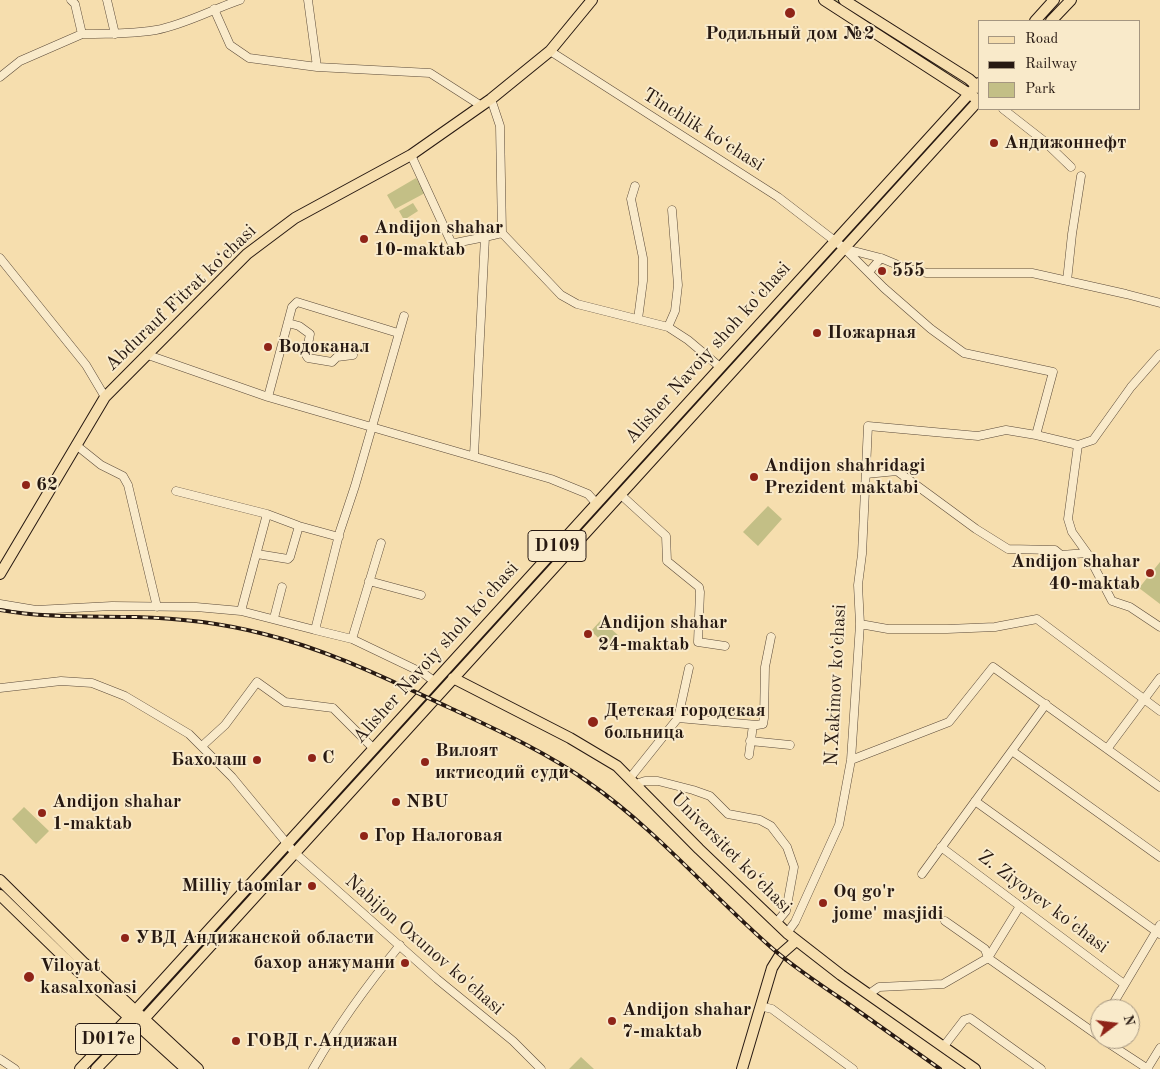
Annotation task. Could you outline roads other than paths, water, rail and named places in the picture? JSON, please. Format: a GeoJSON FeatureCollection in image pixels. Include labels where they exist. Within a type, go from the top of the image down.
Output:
{"type":"FeatureCollection","features":[{"type":"Feature","properties":{"kind":"main road","name":"Abdurauf Fitrat koʻchasi"},"geometry":{"type":"LineString","coordinates":[[0,574],[105,397],[247,254],[296,218],[411,155],[491,99],[550,51],[592,0]]}},
{"type":"Feature","properties":{"kind":"main road"},"geometry":{"type":"LineString","coordinates":[[824,0],[976,87]]}},
{"type":"Feature","properties":{"kind":"main road"},"geometry":{"type":"LineString","coordinates":[[844,0],[976,87]]}},
{"type":"Feature","properties":{"kind":"main road"},"geometry":{"type":"LineString","coordinates":[[1036,20],[1054,0]]}},
{"type":"Feature","properties":{"kind":"main road"},"geometry":{"type":"LineString","coordinates":[[1052,20],[1071,0]]}},
{"type":"Feature","properties":{"kind":"main road","name":"Alisher Navoiy shoh ko'chasi"},"geometry":{"type":"LineString","coordinates":[[80,1069],[976,87]]}},
{"type":"Feature","properties":{"kind":"main road","name":"Alisher Navoiy shoh ko'chasi"},"geometry":{"type":"LineString","coordinates":[[96,1069],[142,1021],[294,852],[606,512],[978,101]]}},
{"type":"Feature","properties":{"kind":"main road"},"geometry":{"type":"LineString","coordinates":[[788,292],[797,301]]}},
{"type":"Feature","properties":{"kind":"main road"},"geometry":{"type":"LineString","coordinates":[[776,306],[785,314]]}},
{"type":"Feature","properties":{"kind":"main road"},"geometry":{"type":"LineString","coordinates":[[689,400],[698,409]]}},
{"type":"Feature","properties":{"kind":"main road"},"geometry":{"type":"LineString","coordinates":[[596,503],[606,512]]}},
{"type":"Feature","properties":{"kind":"main road"},"geometry":{"type":"LineString","coordinates":[[541,563],[551,572]]}},
{"type":"Feature","properties":{"kind":"main road","name":"Universitet kо‘chasi"},"geometry":{"type":"LineString","coordinates":[[453,678],[570,738],[617,766],[699,850],[796,941],[975,1069]]}},
{"type":"Feature","properties":{"kind":"main road","name":"D017e"},"geometry":{"type":"LineString","coordinates":[[0,880],[80,958],[132,1013]]}},
{"type":"Feature","properties":{"kind":"main road","name":"D017e"},"geometry":{"type":"LineString","coordinates":[[0,895],[142,1021]]}},
{"type":"Feature","properties":{"kind":"main road"},"geometry":{"type":"LineString","coordinates":[[742,1069],[772,968],[780,955],[796,941]]}},
{"type":"Feature","properties":{"kind":"main road"},"geometry":{"type":"LineString","coordinates":[[142,1021],[185,1064],[198,1069]]}},
{"type":"Feature","properties":{"kind":"street"},"geometry":{"type":"LineString","coordinates":[[72,0],[76,4],[82,34]]}},
{"type":"Feature","properties":{"kind":"street"},"geometry":{"type":"LineString","coordinates":[[107,0],[115,34]]}},
{"type":"Feature","properties":{"kind":"street"},"geometry":{"type":"LineString","coordinates":[[0,77],[20,61],[82,34],[115,34],[157,29],[176,24],[240,0]]}},
{"type":"Feature","properties":{"kind":"street"},"geometry":{"type":"LineString","coordinates":[[308,0],[317,67]]}},
{"type":"Feature","properties":{"kind":"street"},"geometry":{"type":"LineString","coordinates":[[214,9],[230,45],[248,58],[317,67],[430,73],[480,106]]}},
{"type":"Feature","properties":{"kind":"street","name":"Tinchlik kо‘chasi"},"geometry":{"type":"LineString","coordinates":[[550,51],[778,196],[844,248],[884,288],[931,329],[964,354],[1053,372],[1036,435]]}},
{"type":"Feature","properties":{"kind":"street"},"geometry":{"type":"LineString","coordinates":[[491,99],[500,126],[502,233],[561,295],[577,304],[668,327],[688,340],[720,367]]}},
{"type":"Feature","properties":{"kind":"street"},"geometry":{"type":"LineString","coordinates":[[1004,110],[1044,141],[1071,167]]}},
{"type":"Feature","properties":{"kind":"street"},"geometry":{"type":"LineString","coordinates":[[411,155],[451,242],[455,243],[502,233]]}},
{"type":"Feature","properties":{"kind":"street"},"geometry":{"type":"LineString","coordinates":[[1067,281],[1081,176]]}},
{"type":"Feature","properties":{"kind":"street"},"geometry":{"type":"LineString","coordinates":[[635,186],[631,199],[643,258],[643,281],[638,319]]}},
{"type":"Feature","properties":{"kind":"street"},"geometry":{"type":"LineString","coordinates":[[668,327],[676,311],[678,285],[672,210]]}},
{"type":"Feature","properties":{"kind":"street"},"geometry":{"type":"LineString","coordinates":[[474,456],[485,237]]}},
{"type":"Feature","properties":{"kind":"street"},"geometry":{"type":"LineString","coordinates":[[844,248],[881,258],[905,268],[927,273],[1022,272],[1160,303]]}},
{"type":"Feature","properties":{"kind":"street"},"geometry":{"type":"LineString","coordinates":[[0,258],[86,365],[105,397]]}},
{"type":"Feature","properties":{"kind":"street"},"geometry":{"type":"LineString","coordinates":[[869,272],[881,258]]}},
{"type":"Feature","properties":{"kind":"street"},"geometry":{"type":"LineString","coordinates":[[268,397],[292,307],[297,302],[398,333]]}},
{"type":"Feature","properties":{"kind":"street"},"geometry":{"type":"LineString","coordinates":[[315,630],[339,537],[404,316]]}},
{"type":"Feature","properties":{"kind":"street"},"geometry":{"type":"LineString","coordinates":[[288,323],[299,326],[310,334],[306,355],[308,358],[332,362],[337,357],[352,354]]}},
{"type":"Feature","properties":{"kind":"street"},"geometry":{"type":"LineString","coordinates":[[1036,435],[1078,445],[1094,440],[1131,387],[1160,354]]}},
{"type":"Feature","properties":{"kind":"street"},"geometry":{"type":"LineString","coordinates":[[148,355],[268,397],[551,479],[588,494],[596,503]]}},
{"type":"Feature","properties":{"kind":"street","name":"N.Xakimov koʻchasi"},"geometry":{"type":"LineString","coordinates":[[787,933],[795,922],[839,825],[851,760],[860,624],[858,585],[862,554],[868,426],[978,436],[1006,430],[1036,435]]}},
{"type":"Feature","properties":{"kind":"street"},"geometry":{"type":"LineString","coordinates":[[76,445],[101,465],[123,476],[128,485],[157,607]]}},
{"type":"Feature","properties":{"kind":"street"},"geometry":{"type":"LineString","coordinates":[[1078,445],[1068,519],[1072,532],[1087,553],[1112,601],[1130,607],[1160,628]]}},
{"type":"Feature","properties":{"kind":"street"},"geometry":{"type":"LineString","coordinates":[[866,474],[897,471],[1008,549],[1055,550],[1061,555],[1087,553]]}},
{"type":"Feature","properties":{"kind":"street"},"geometry":{"type":"LineString","coordinates":[[176,491],[267,514],[299,526],[339,537]]}},
{"type":"Feature","properties":{"kind":"street"},"geometry":{"type":"LineString","coordinates":[[621,495],[666,536],[667,561],[699,587],[698,642],[725,646]]}},
{"type":"Feature","properties":{"kind":"street"},"geometry":{"type":"LineString","coordinates":[[241,611],[267,514]]}},
{"type":"Feature","properties":{"kind":"street"},"geometry":{"type":"LineString","coordinates":[[256,554],[288,559],[299,526]]}},
{"type":"Feature","properties":{"kind":"street"},"geometry":{"type":"LineString","coordinates":[[352,639],[381,543]]}},
{"type":"Feature","properties":{"kind":"street"},"geometry":{"type":"LineString","coordinates":[[369,581],[421,595]]}},
{"type":"Feature","properties":{"kind":"street"},"geometry":{"type":"LineString","coordinates":[[274,618],[282,587]]}},
{"type":"Feature","properties":{"kind":"street"},"geometry":{"type":"LineString","coordinates":[[0,604],[36,610],[112,606],[196,607],[241,611],[352,639],[434,681]]}},
{"type":"Feature","properties":{"kind":"street"},"geometry":{"type":"LineString","coordinates":[[860,624],[888,629],[995,628],[1037,619],[1160,711]]}},
{"type":"Feature","properties":{"kind":"street"},"geometry":{"type":"LineString","coordinates":[[678,718],[753,725],[763,724],[765,667],[771,637]]}},
{"type":"Feature","properties":{"kind":"street"},"geometry":{"type":"LineString","coordinates":[[851,760],[950,722],[994,667],[1160,787]]}},
{"type":"Feature","properties":{"kind":"street"},"geometry":{"type":"LineString","coordinates":[[633,781],[678,718],[689,668]]}},
{"type":"Feature","properties":{"kind":"street"},"geometry":{"type":"LineString","coordinates":[[1107,749],[1160,678]]}},
{"type":"Feature","properties":{"kind":"street","name":"Nabijon Oxunov ko'chasi"},"geometry":{"type":"LineString","coordinates":[[0,688],[61,681],[92,683],[125,696],[189,734],[232,777],[294,852],[437,979],[513,1040],[541,1069]]}},
{"type":"Feature","properties":{"kind":"street"},"geometry":{"type":"LineString","coordinates":[[202,746],[225,725],[257,682],[285,702],[333,708],[373,748]]}},
{"type":"Feature","properties":{"kind":"street"},"geometry":{"type":"LineString","coordinates":[[922,874],[1046,704]]}},
{"type":"Feature","properties":{"kind":"street"},"geometry":{"type":"LineString","coordinates":[[749,755],[753,725]]}},
{"type":"Feature","properties":{"kind":"street"},"geometry":{"type":"LineString","coordinates":[[750,741],[790,745]]}},
{"type":"Feature","properties":{"kind":"street"},"geometry":{"type":"LineString","coordinates":[[1012,751],[1160,857]]}},
{"type":"Feature","properties":{"kind":"street"},"geometry":{"type":"LineString","coordinates":[[633,781],[658,781],[693,790],[710,796],[728,814],[760,820],[771,826],[790,851],[794,867],[786,911],[776,923]]}},
{"type":"Feature","properties":{"kind":"street"},"geometry":{"type":"LineString","coordinates":[[975,801],[1159,930],[1116,999]]}},
{"type":"Feature","properties":{"kind":"street","name":"Z. Ziyoyev ko'chasi"},"geometry":{"type":"LineString","coordinates":[[941,847],[1124,984]]}},
{"type":"Feature","properties":{"kind":"street"},"geometry":{"type":"LineString","coordinates":[[868,994],[879,987],[943,984],[988,958],[1020,906]]}},
{"type":"Feature","properties":{"kind":"street"},"geometry":{"type":"LineString","coordinates":[[945,921],[985,949],[988,958],[1090,1031]]}},
{"type":"Feature","properties":{"kind":"street"},"geometry":{"type":"LineString","coordinates":[[313,1069],[369,984],[400,945]]}},
{"type":"Feature","properties":{"kind":"street"},"geometry":{"type":"LineString","coordinates":[[760,1006],[772,1009],[853,1069]]}},
{"type":"Feature","properties":{"kind":"street"},"geometry":{"type":"LineString","coordinates":[[944,1046],[964,1020],[970,1018],[1041,1069]]}},
{"type":"Feature","properties":{"kind":"street"},"geometry":{"type":"LineString","coordinates":[[1117,1049],[1148,1069],[1160,1048]]}},
{"type":"Feature","properties":{"kind":"street"},"geometry":{"type":"LineString","coordinates":[[0,1059],[15,1069]]}},
{"type":"Feature","properties":{"kind":"railway"},"geometry":{"type":"LineString","coordinates":[[0,610],[50,615],[184,620],[216,624],[264,634],[312,648],[358,666],[503,733],[572,771],[613,801],[660,841],[781,956],[940,1069]]}},
{"type":"Feature","properties":{"kind":"place","name":"Родильный дом №2"},"geometry":{"type":"Point","coordinates":[790,13]}},
{"type":"Feature","properties":{"kind":"place","name":"Андижоннефт"},"geometry":{"type":"Point","coordinates":[994,143]}},
{"type":"Feature","properties":{"kind":"place","name":"Andijon shahar 10-maktab"},"geometry":{"type":"Point","coordinates":[364,239]}},
{"type":"Feature","properties":{"kind":"place","name":"555"},"geometry":{"type":"Point","coordinates":[882,271]}},
{"type":"Feature","properties":{"kind":"place","name":"Пожарная"},"geometry":{"type":"Point","coordinates":[817,333]}},
{"type":"Feature","properties":{"kind":"place","name":"Водоканал"},"geometry":{"type":"Point","coordinates":[268,347]}},
{"type":"Feature","properties":{"kind":"place","name":"Andijon shahridagi Prezident maktabi"},"geometry":{"type":"Point","coordinates":[754,477]}},
{"type":"Feature","properties":{"kind":"place","name":"62"},"geometry":{"type":"Point","coordinates":[26,485]}},
{"type":"Feature","properties":{"kind":"place","name":"Andijon shahar 40-maktab"},"geometry":{"type":"Point","coordinates":[1150,573]}},
{"type":"Feature","properties":{"kind":"place","name":"Andijon shahar 24-maktab"},"geometry":{"type":"Point","coordinates":[588,634]}},
{"type":"Feature","properties":{"kind":"place","name":"Детская городская больница"},"geometry":{"type":"Point","coordinates":[593,722]}},
{"type":"Feature","properties":{"kind":"place","name":"С"},"geometry":{"type":"Point","coordinates":[312,758]}},
{"type":"Feature","properties":{"kind":"place","name":"Бахолаш"},"geometry":{"type":"Point","coordinates":[257,760]}},
{"type":"Feature","properties":{"kind":"place","name":"Вилоят иктисодий суди"},"geometry":{"type":"Point","coordinates":[425,762]}},
{"type":"Feature","properties":{"kind":"place","name":"NBU"},"geometry":{"type":"Point","coordinates":[396,802]}},
{"type":"Feature","properties":{"kind":"place","name":"Andijon shahar 1-maktab"},"geometry":{"type":"Point","coordinates":[42,813]}},
{"type":"Feature","properties":{"kind":"place","name":"Гор Налоговая"},"geometry":{"type":"Point","coordinates":[364,836]}},
{"type":"Feature","properties":{"kind":"place","name":"Milliy taomlar"},"geometry":{"type":"Point","coordinates":[312,886]}},
{"type":"Feature","properties":{"kind":"place","name":"Oq go'r jome' masjidi"},"geometry":{"type":"Point","coordinates":[823,903]}},
{"type":"Feature","properties":{"kind":"place","name":"УВД Андижанской области"},"geometry":{"type":"Point","coordinates":[125,938]}},
{"type":"Feature","properties":{"kind":"place","name":"бахор анжумани"},"geometry":{"type":"Point","coordinates":[405,963]}},
{"type":"Feature","properties":{"kind":"place","name":"Viloyat kasalxonasi"},"geometry":{"type":"Point","coordinates":[29,977]}},
{"type":"Feature","properties":{"kind":"place","name":"Andijon shahar 7-maktab"},"geometry":{"type":"Point","coordinates":[612,1021]}},
{"type":"Feature","properties":{"kind":"place","name":"ГОВД г.Андижан"},"geometry":{"type":"Point","coordinates":[236,1041]}}]}
